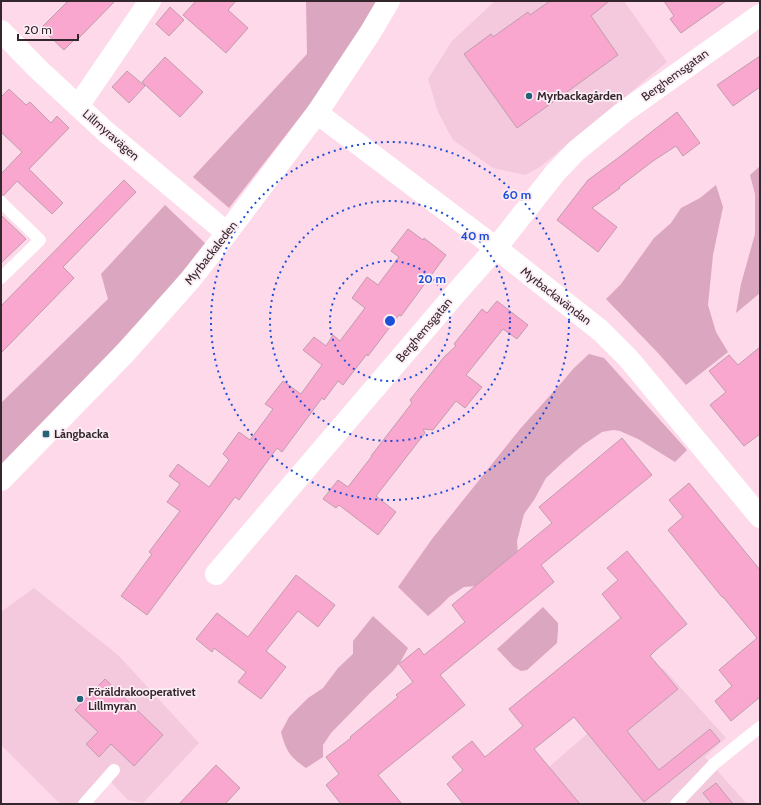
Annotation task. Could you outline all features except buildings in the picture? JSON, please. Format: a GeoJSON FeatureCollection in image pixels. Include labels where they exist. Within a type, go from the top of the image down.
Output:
{"type":"FeatureCollection","features":[{"type":"Feature","properties":{"kind":"street"},"geometry":{"type":"LineString","coordinates":[[78,106],[150,1]]}},
{"type":"Feature","properties":{"kind":"street","name":"Myrbackaleden"},"geometry":{"type":"LineString","coordinates":[[1,480],[126,352],[190,280],[317,113],[370,33],[389,1]]}},
{"type":"Feature","properties":{"kind":"street","name":"Berghemsgatan"},"geometry":{"type":"LineString","coordinates":[[216,574],[496,248],[555,173],[576,151],[625,111],[760,15]]}},
{"type":"Feature","properties":{"kind":"street","name":"Lillmyravägen"},"geometry":{"type":"LineString","coordinates":[[1,31],[38,69],[106,132],[227,233]]}},
{"type":"Feature","properties":{"kind":"street","name":"Myrbackavändan"},"geometry":{"type":"LineString","coordinates":[[317,113],[496,248],[601,331],[628,358],[760,517]]}},
{"type":"Feature","properties":{"kind":"lane"},"geometry":{"type":"LineString","coordinates":[[1,202],[40,240],[1,278]]}},
{"type":"Feature","properties":{"kind":"lane"},"geometry":{"type":"LineString","coordinates":[[676,804],[714,764],[760,727]]}},
{"type":"Feature","properties":{"kind":"lane"},"geometry":{"type":"LineString","coordinates":[[84,804],[114,770]]}},
{"type":"Feature","properties":{"kind":"shaded area"},"geometry":{"type":"Polygon","coordinates":[[[306,1],[380,1],[314,99],[229,208],[193,177],[307,54],[306,1]]]}},
{"type":"Feature","properties":{"kind":"shaded area","name":"Myrbackagården"},"geometry":{"type":"Polygon","coordinates":[[[495,1],[624,1],[667,62],[540,167],[525,175],[493,168],[453,140],[438,112],[428,79],[452,41],[495,1]]]}},
{"type":"Feature","properties":{"kind":"shaded area"},"geometry":{"type":"Polygon","coordinates":[[[760,166],[760,293],[736,313],[741,284],[755,234],[755,194],[750,175],[760,166]]]}},
{"type":"Feature","properties":{"kind":"shaded area"},"geometry":{"type":"Polygon","coordinates":[[[716,185],[723,207],[713,255],[708,305],[716,332],[728,352],[686,385],[658,353],[606,299],[621,284],[654,238],[671,223],[681,208],[700,198],[716,185]]]}},
{"type":"Feature","properties":{"kind":"shaded area"},"geometry":{"type":"Polygon","coordinates":[[[165,205],[207,245],[61,406],[1,465],[1,403],[108,299],[101,274],[165,205]]]}},
{"type":"Feature","properties":{"kind":"shaded area"},"geometry":{"type":"Polygon","coordinates":[[[589,354],[604,358],[687,450],[675,462],[638,439],[620,431],[613,430],[602,432],[583,445],[546,478],[534,500],[524,514],[517,541],[518,556],[477,586],[464,587],[449,597],[428,616],[398,587],[432,539],[520,429],[573,369],[589,354]]]}},
{"type":"Feature","properties":{"kind":"shaded area","name":"Föräldrakooperativet Lillmyran"},"geometry":{"type":"Polygon","coordinates":[[[34,588],[118,655],[199,743],[143,803],[128,800],[111,782],[88,804],[60,804],[1,745],[1,612],[34,588]]]}},
{"type":"Feature","properties":{"kind":"shaded area"},"geometry":{"type":"Polygon","coordinates":[[[543,607],[558,623],[557,643],[527,670],[521,671],[514,667],[497,649],[543,607]]]}},
{"type":"Feature","properties":{"kind":"shaded area"},"geometry":{"type":"Polygon","coordinates":[[[373,616],[408,648],[401,661],[393,671],[331,733],[323,745],[323,757],[306,768],[289,753],[281,732],[289,717],[308,698],[323,688],[338,668],[353,654],[353,641],[373,616]]]}},
{"type":"Feature","properties":{"kind":"shaded area"},"geometry":{"type":"Polygon","coordinates":[[[663,668],[726,738],[705,757],[747,804],[555,804],[534,780],[663,668]]]}},
{"type":"Feature","properties":{"kind":"place","name":"Myrbackagården"},"geometry":{"type":"Point","coordinates":[529,96]}},
{"type":"Feature","properties":{"kind":"place","name":"Långbacka"},"geometry":{"type":"Point","coordinates":[46,434]}},
{"type":"Feature","properties":{"kind":"place","name":"Föräldrakooperativet Lillmyran"},"geometry":{"type":"Point","coordinates":[80,699]}}]}
